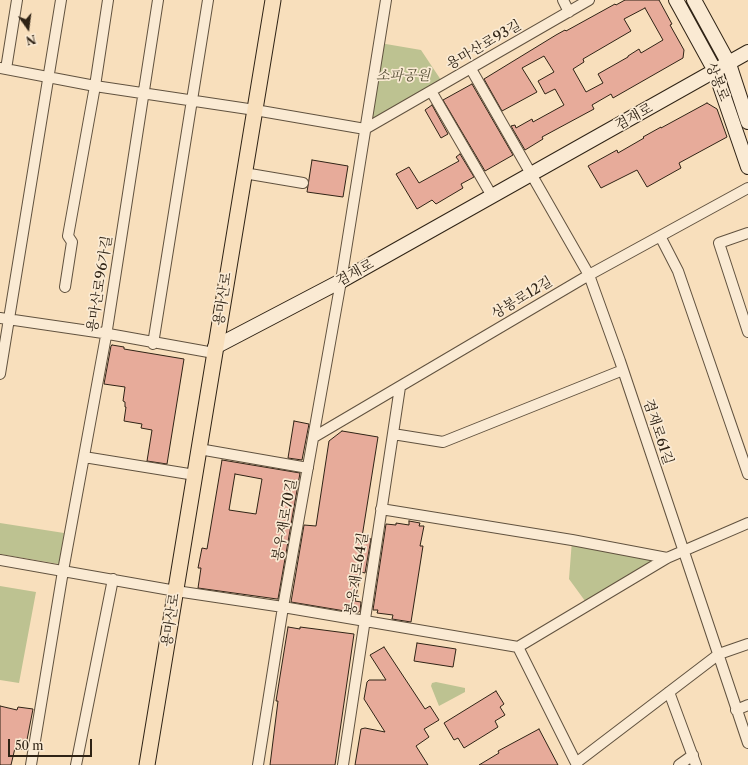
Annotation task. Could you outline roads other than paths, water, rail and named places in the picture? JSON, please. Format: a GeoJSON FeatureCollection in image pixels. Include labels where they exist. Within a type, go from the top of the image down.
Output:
{"type":"FeatureCollection","features":[{"type":"Feature","properties":{"kind":"main road","name":"용마산로"},"geometry":{"type":"LineString","coordinates":[[147,765],[273,0]]}},
{"type":"Feature","properties":{"kind":"main road","name":"상봉로"},"geometry":{"type":"LineString","coordinates":[[676,0],[715,71],[748,167]]}},
{"type":"Feature","properties":{"kind":"main road","name":"상봉로"},"geometry":{"type":"LineString","coordinates":[[694,0],[729,64],[748,122]]}},
{"type":"Feature","properties":{"kind":"main road"},"geometry":{"type":"LineString","coordinates":[[729,64],[748,52]]}},
{"type":"Feature","properties":{"kind":"main road","name":"겸재로"},"geometry":{"type":"LineString","coordinates":[[215,350],[729,64]]}},
{"type":"Feature","properties":{"kind":"street"},"geometry":{"type":"LineString","coordinates":[[17,0],[3,69],[49,76],[95,86],[254,110],[365,129]]}},
{"type":"Feature","properties":{"kind":"street"},"geometry":{"type":"LineString","coordinates":[[0,374],[5,318],[49,76],[61,0]]}},
{"type":"Feature","properties":{"kind":"street"},"geometry":{"type":"LineString","coordinates":[[65,287],[72,242],[68,236],[95,86],[108,0]]}},
{"type":"Feature","properties":{"kind":"street","name":"용마산로96가길"},"geometry":{"type":"LineString","coordinates":[[31,765],[63,571],[107,333],[158,0]]}},
{"type":"Feature","properties":{"kind":"street"},"geometry":{"type":"LineString","coordinates":[[154,343],[208,0]]}},
{"type":"Feature","properties":{"kind":"street","name":"봉우재로70길"},"geometry":{"type":"LineString","coordinates":[[258,765],[283,607],[341,281],[386,0]]}},
{"type":"Feature","properties":{"kind":"street"},"geometry":{"type":"LineString","coordinates":[[562,0],[569,12]]}},
{"type":"Feature","properties":{"kind":"street","name":"용마산로93길"},"geometry":{"type":"LineString","coordinates":[[365,129],[589,0]]}},
{"type":"Feature","properties":{"kind":"street"},"geometry":{"type":"LineString","coordinates":[[471,68],[532,174]]}},
{"type":"Feature","properties":{"kind":"street"},"geometry":{"type":"LineString","coordinates":[[431,91],[492,196]]}},
{"type":"Feature","properties":{"kind":"street"},"geometry":{"type":"LineString","coordinates":[[244,173],[303,183]]}},
{"type":"Feature","properties":{"kind":"street","name":"겸재로61길"},"geometry":{"type":"LineString","coordinates":[[532,174],[589,275],[623,370],[748,743]]}},
{"type":"Feature","properties":{"kind":"street","name":"상봉로12길"},"geometry":{"type":"LineString","coordinates":[[314,437],[589,275],[748,188]]}},
{"type":"Feature","properties":{"kind":"street"},"geometry":{"type":"LineString","coordinates":[[748,233],[719,243],[748,332]]}},
{"type":"Feature","properties":{"kind":"street"},"geometry":{"type":"LineString","coordinates":[[660,236],[678,271],[748,474]]}},
{"type":"Feature","properties":{"kind":"street"},"geometry":{"type":"LineString","coordinates":[[5,318],[107,333],[154,343],[215,350]]}},
{"type":"Feature","properties":{"kind":"street"},"geometry":{"type":"LineString","coordinates":[[393,434],[443,442],[623,370]]}},
{"type":"Feature","properties":{"kind":"street","name":"봉우재로64길"},"geometry":{"type":"LineString","coordinates":[[343,765],[400,387]]}},
{"type":"Feature","properties":{"kind":"street"},"geometry":{"type":"LineString","coordinates":[[199,449],[308,468]]}},
{"type":"Feature","properties":{"kind":"street"},"geometry":{"type":"LineString","coordinates":[[84,457],[195,475]]}},
{"type":"Feature","properties":{"kind":"street"},"geometry":{"type":"LineString","coordinates":[[381,509],[572,540],[667,558]]}},
{"type":"Feature","properties":{"kind":"street"},"geometry":{"type":"LineString","coordinates":[[0,560],[176,591],[283,607],[518,647],[667,558],[748,523]]}},
{"type":"Feature","properties":{"kind":"street"},"geometry":{"type":"LineString","coordinates":[[76,765],[113,579]]}},
{"type":"Feature","properties":{"kind":"street"},"geometry":{"type":"LineString","coordinates":[[518,647],[577,764],[719,654],[748,644]]}},
{"type":"Feature","properties":{"kind":"street"},"geometry":{"type":"LineString","coordinates":[[670,692],[696,765]]}},
{"type":"Feature","properties":{"kind":"street"},"geometry":{"type":"LineString","coordinates":[[736,710],[748,705]]}},
{"type":"Feature","properties":{"kind":"street"},"geometry":{"type":"LineString","coordinates":[[679,765],[693,755]]}},
{"type":"Feature","properties":{"kind":"park label","name":"소파공원"},"geometry":{"type":"Point","coordinates":[403,76]}}]}
